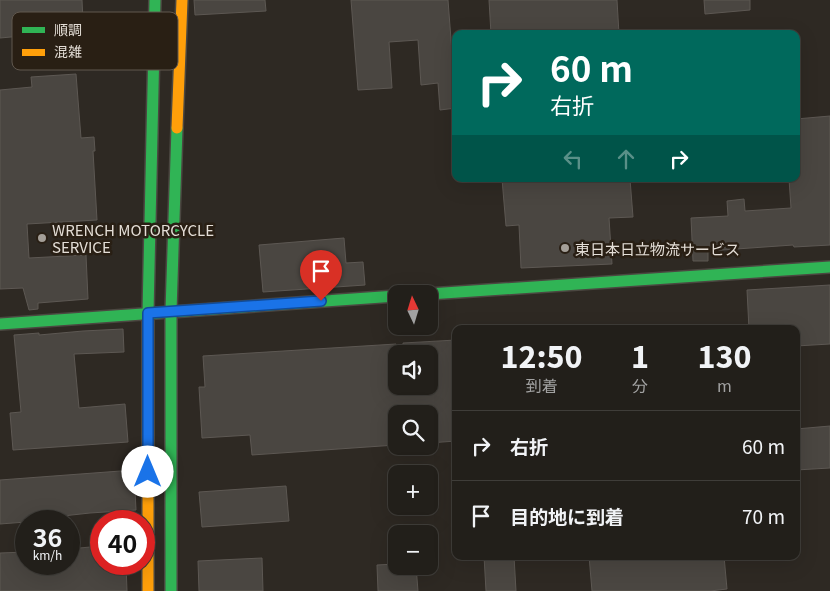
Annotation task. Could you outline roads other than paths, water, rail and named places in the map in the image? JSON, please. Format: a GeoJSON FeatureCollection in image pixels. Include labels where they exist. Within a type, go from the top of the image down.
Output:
{"type":"FeatureCollection","features":[{"type":"Feature","properties":{"kind":"street"},"geometry":{"type":"LineString","coordinates":[[171,591],[171,312],[182,0]]}},
{"type":"Feature","properties":{"kind":"street"},"geometry":{"type":"LineString","coordinates":[[148,591],[148,313],[153,70]]}},
{"type":"Feature","properties":{"kind":"street"},"geometry":{"type":"LineString","coordinates":[[438,293],[830,267]]}},
{"type":"Feature","properties":{"kind":"street"},"geometry":{"type":"LineString","coordinates":[[0,324],[388,297]]}},
{"type":"Feature","properties":{"kind":"place","name":"WRENCH MOTORCYCLE SERVICE"},"geometry":{"type":"Point","coordinates":[42,238]}},
{"type":"Feature","properties":{"kind":"place","name":"東日本日立物流サービス"},"geometry":{"type":"Point","coordinates":[565,248]}}]}
